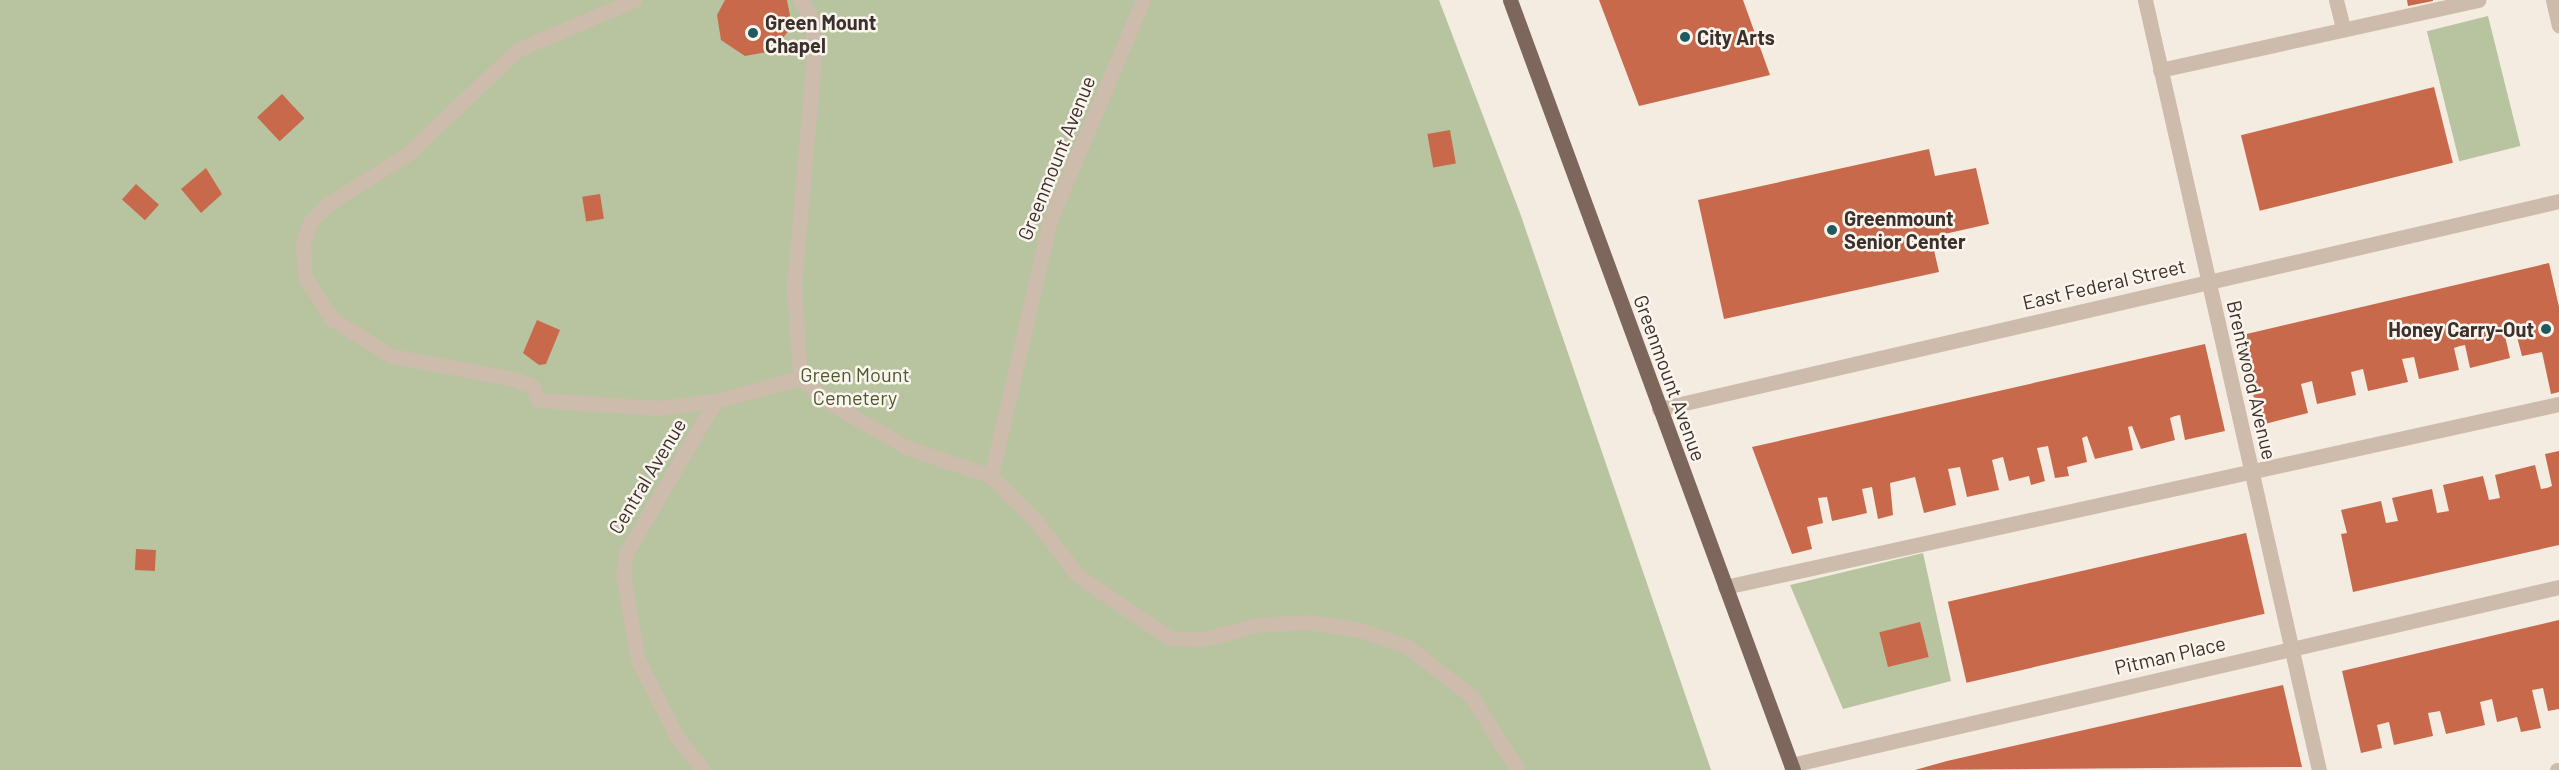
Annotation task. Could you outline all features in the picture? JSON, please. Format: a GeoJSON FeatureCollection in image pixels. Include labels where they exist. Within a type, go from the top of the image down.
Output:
{"type":"FeatureCollection","features":[{"type":"Feature","properties":{"kind":"main road","name":"Greenmount Avenue"},"geometry":{"type":"LineString","coordinates":[[1510,0],[1792,767]]}},
{"type":"Feature","properties":{"kind":"street"},"geometry":{"type":"LineString","coordinates":[[634,0],[517,50],[426,139],[319,212],[311,221],[300,261],[332,319],[392,356],[514,379],[532,386],[538,400],[657,408],[716,401],[800,378]]}},
{"type":"Feature","properties":{"kind":"street"},"geometry":{"type":"LineString","coordinates":[[800,0],[812,19],[814,57],[803,139],[794,287],[800,378],[830,404],[908,448],[991,476],[1035,520],[1078,576],[1170,638],[1203,639],[1257,624],[1307,621],[1361,630],[1408,647],[1471,696],[1518,770]]}},
{"type":"Feature","properties":{"kind":"street","name":"Greenmount Avenue"},"geometry":{"type":"LineString","coordinates":[[991,476],[1050,220],[1143,0]]}},
{"type":"Feature","properties":{"kind":"street","name":"Brentwood Avenue"},"geometry":{"type":"LineString","coordinates":[[2145,0],[2319,770]]}},
{"type":"Feature","properties":{"kind":"street"},"geometry":{"type":"LineString","coordinates":[[2336,0],[2343,29]]}},
{"type":"Feature","properties":{"kind":"street"},"geometry":{"type":"LineString","coordinates":[[2160,70],[2478,0]]}},
{"type":"Feature","properties":{"kind":"street"},"geometry":{"type":"LineString","coordinates":[[2553,0],[2559,25]]}},
{"type":"Feature","properties":{"kind":"street","name":"East Federal Street"},"geometry":{"type":"LineString","coordinates":[[1659,409],[2559,201]]}},
{"type":"Feature","properties":{"kind":"street","name":"Central Avenue"},"geometry":{"type":"LineString","coordinates":[[703,770],[677,737],[638,660],[623,576],[626,553],[716,401]]}},
{"type":"Feature","properties":{"kind":"street"},"geometry":{"type":"LineString","coordinates":[[1725,587],[2228,473],[2253,476],[2559,404]]}},
{"type":"Feature","properties":{"kind":"street","name":"Pitman Place"},"geometry":{"type":"LineString","coordinates":[[1792,767],[2559,587]]}},
{"type":"Feature","properties":{"kind":"green space","name":"Green Mount Cemetery"},"geometry":{"type":"Polygon","coordinates":[[[0,0],[1439,0],[1520,213],[1711,770],[0,770],[0,0]]]}},
{"type":"Feature","properties":{"kind":"green space"},"geometry":{"type":"Polygon","coordinates":[[[2488,16],[2520,146],[2459,161],[2427,31],[2488,16]]]}},
{"type":"Feature","properties":{"kind":"green space"},"geometry":{"type":"Polygon","coordinates":[[[1923,553],[1951,681],[1843,709],[1790,585],[1923,553]]]}},
{"type":"Feature","properties":{"kind":"building","name":"Green Mount Chapel"},"geometry":{"type":"Polygon","coordinates":[[[725,0],[787,0],[792,26],[773,51],[745,56],[721,40],[717,15],[725,0]]]}},
{"type":"Feature","properties":{"kind":"building","name":"City Arts"},"geometry":{"type":"Polygon","coordinates":[[[1599,0],[1743,0],[1770,75],[1639,106],[1599,0]]]}},
{"type":"Feature","properties":{"kind":"building"},"geometry":{"type":"Polygon","coordinates":[[[2407,0],[2433,0],[2433,1],[2408,6],[2407,0]]]}},
{"type":"Feature","properties":{"kind":"building"},"geometry":{"type":"Polygon","coordinates":[[[2434,87],[2453,163],[2260,211],[2241,135],[2434,87]]]}},
{"type":"Feature","properties":{"kind":"building"},"geometry":{"type":"Polygon","coordinates":[[[282,94],[305,118],[280,141],[257,117],[282,94]]]}},
{"type":"Feature","properties":{"kind":"building"},"geometry":{"type":"Polygon","coordinates":[[[1450,130],[1456,163],[1433,167],[1427,134],[1450,130]]]}},
{"type":"Feature","properties":{"kind":"building","name":"Greenmount Senior Center"},"geometry":{"type":"Polygon","coordinates":[[[1929,149],[1935,176],[1976,168],[1989,224],[1931,237],[1939,272],[1724,319],[1698,200],[1929,149]]]}},
{"type":"Feature","properties":{"kind":"building"},"geometry":{"type":"Polygon","coordinates":[[[206,168],[222,194],[201,213],[181,189],[206,168]]]}},
{"type":"Feature","properties":{"kind":"building"},"geometry":{"type":"Polygon","coordinates":[[[136,184],[159,205],[145,220],[122,200],[136,184]]]}},
{"type":"Feature","properties":{"kind":"building"},"geometry":{"type":"Polygon","coordinates":[[[600,194],[604,219],[586,222],[582,197],[600,194]]]}},
{"type":"Feature","properties":{"kind":"building"},"geometry":{"type":"Polygon","coordinates":[[[2549,263],[2559,307],[2559,392],[2551,394],[2542,352],[2522,356],[2516,333],[2505,336],[2510,358],[2470,368],[2465,345],[2454,348],[2459,370],[2419,379],[2414,357],[2402,359],[2408,382],[2368,391],[2363,369],[2351,372],[2356,395],[2317,404],[2312,381],[2301,384],[2308,413],[2261,425],[2238,336],[2549,263]]]}},
{"type":"Feature","properties":{"kind":"building"},"geometry":{"type":"Polygon","coordinates":[[[537,320],[560,330],[546,364],[539,365],[523,353],[537,320]]]}},
{"type":"Feature","properties":{"kind":"building"},"geometry":{"type":"Polygon","coordinates":[[[2205,344],[2225,431],[2185,440],[2180,415],[2175,416],[2170,418],[2175,440],[2141,449],[2132,426],[2128,427],[2133,450],[2095,459],[2087,436],[2082,438],[2087,462],[2067,467],[2069,476],[2055,478],[2048,446],[2037,448],[2045,481],[2031,485],[2029,476],[2009,481],[2003,457],[1992,460],[1999,490],[1967,497],[1960,467],[1948,469],[1956,505],[1924,513],[1915,477],[1890,483],[1893,515],[1878,519],[1872,487],[1862,489],[1867,513],[1832,521],[1827,497],[1818,498],[1823,523],[1807,527],[1812,549],[1792,554],[1752,447],[2205,344]]]}},
{"type":"Feature","properties":{"kind":"building"},"geometry":{"type":"Polygon","coordinates":[[[2559,451],[2559,545],[2353,592],[2341,534],[2347,533],[2341,510],[2381,501],[2386,523],[2398,521],[2392,498],[2432,489],[2437,513],[2449,511],[2443,485],[2483,476],[2489,500],[2500,498],[2495,475],[2535,465],[2541,489],[2547,488],[2552,486],[2545,454],[2559,451]]]}},
{"type":"Feature","properties":{"kind":"building"},"geometry":{"type":"Polygon","coordinates":[[[2246,533],[2265,614],[1967,683],[1948,602],[2246,533]]]}},
{"type":"Feature","properties":{"kind":"building"},"geometry":{"type":"Polygon","coordinates":[[[136,549],[156,550],[155,571],[135,570],[136,549]]]}},
{"type":"Feature","properties":{"kind":"building"},"geometry":{"type":"Polygon","coordinates":[[[2559,620],[2559,709],[2548,711],[2543,688],[2532,690],[2541,728],[2521,732],[2517,717],[2497,722],[2492,699],[2480,702],[2485,725],[2446,734],[2440,711],[2428,713],[2433,736],[2394,745],[2389,722],[2377,725],[2382,748],[2361,753],[2342,671],[2559,620]]]}},
{"type":"Feature","properties":{"kind":"building"},"geometry":{"type":"Polygon","coordinates":[[[1920,622],[1929,657],[1888,667],[1879,632],[1920,622]]]}},
{"type":"Feature","properties":{"kind":"building"},"geometry":{"type":"Polygon","coordinates":[[[2283,685],[2302,767],[1915,770],[1947,761],[2283,685]]]}},
{"type":"Feature","properties":{"kind":"place","name":"Green Mount Chapel"},"geometry":{"type":"Point","coordinates":[753,33]}},
{"type":"Feature","properties":{"kind":"place","name":"City Arts"},"geometry":{"type":"Point","coordinates":[1685,37]}},
{"type":"Feature","properties":{"kind":"place","name":"Greenmount Senior Center"},"geometry":{"type":"Point","coordinates":[1832,230]}},
{"type":"Feature","properties":{"kind":"place","name":"Honey Carry-Out"},"geometry":{"type":"Point","coordinates":[2546,329]}}]}
